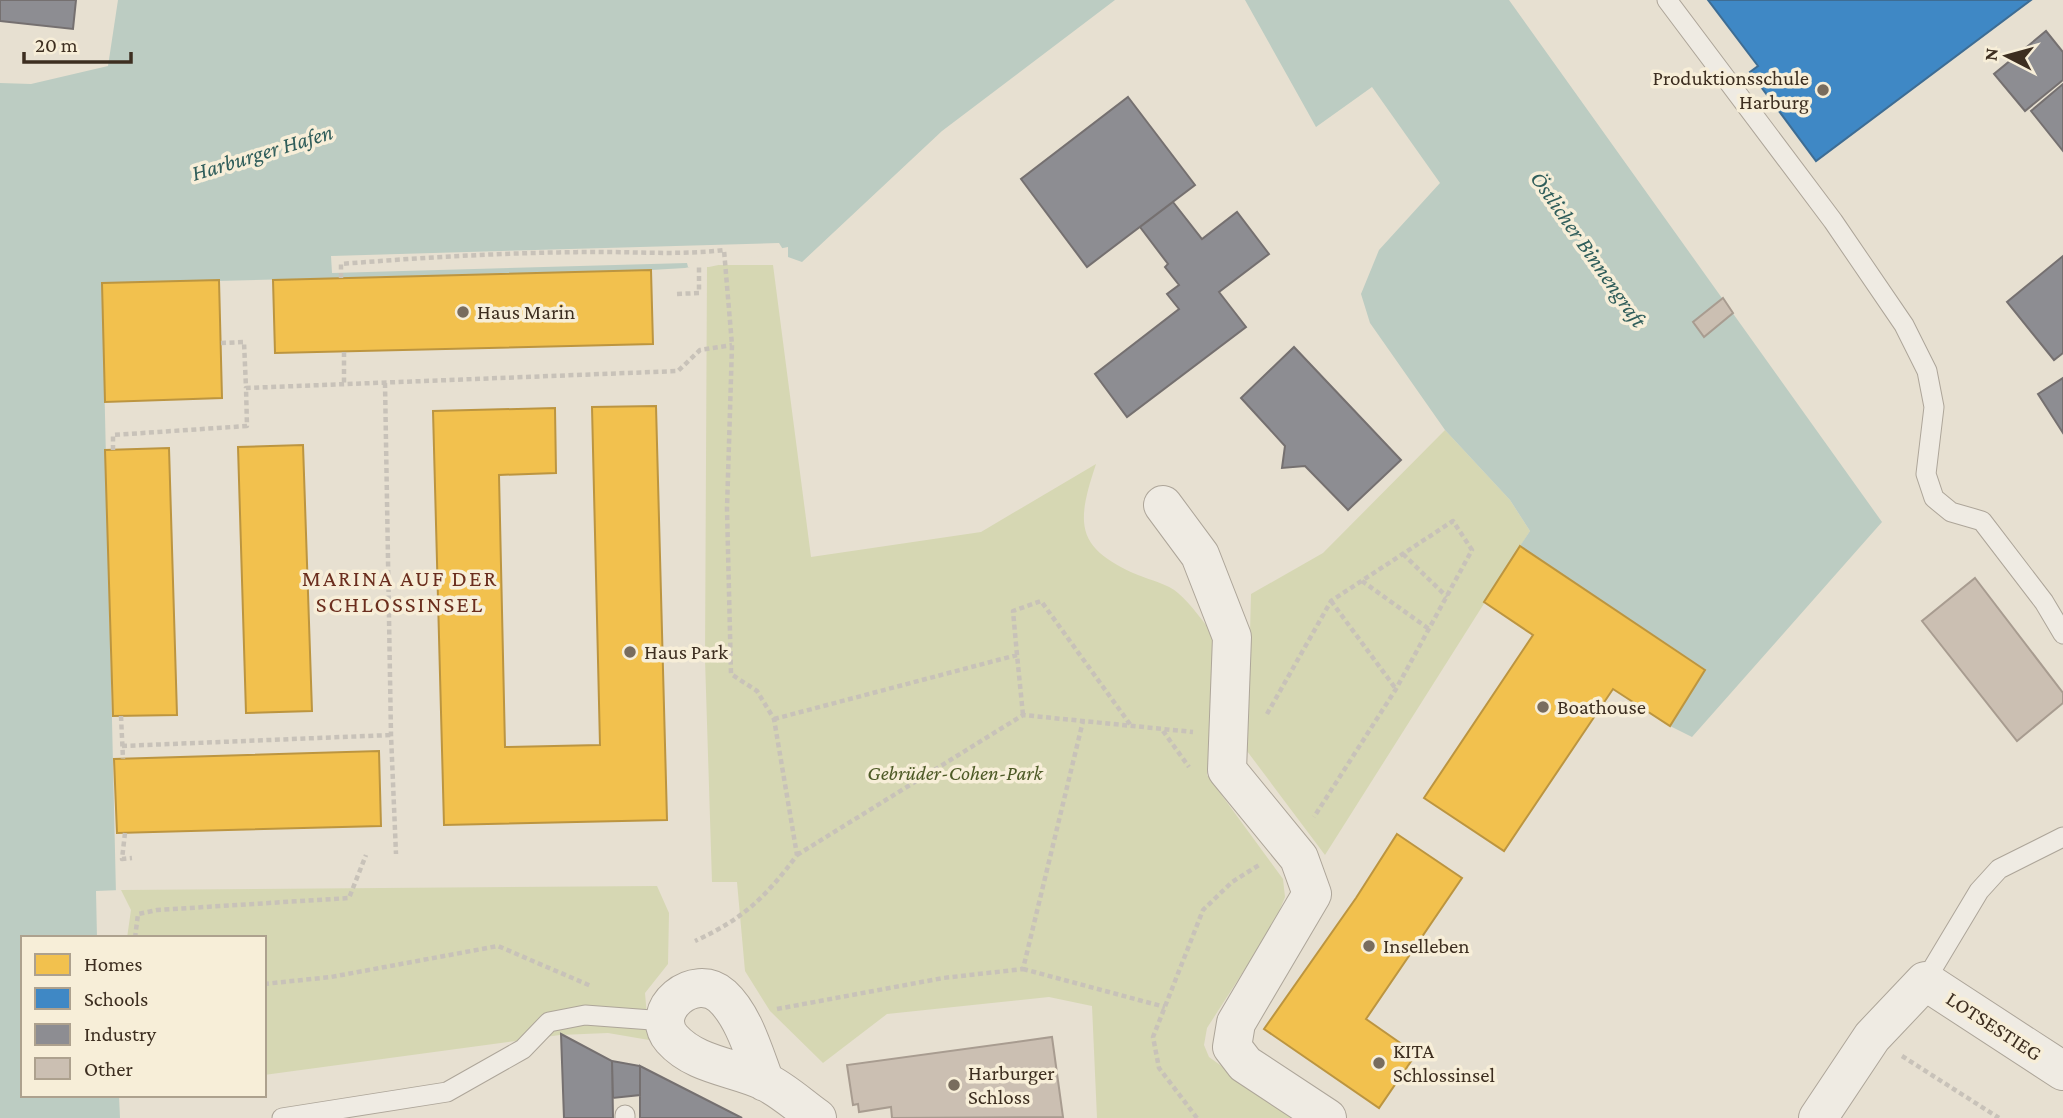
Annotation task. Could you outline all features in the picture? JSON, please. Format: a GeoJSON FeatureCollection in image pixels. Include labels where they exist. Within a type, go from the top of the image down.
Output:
{"type":"FeatureCollection","features":[{"type":"Feature","properties":{"kind":"street"},"geometry":{"type":"LineString","coordinates":[[1163,505],[1200,555],[1232,637],[1227,770],[1299,858],[1312,894],[1236,1023],[1232,1048],[1245,1064],[1327,1118]]}},
{"type":"Feature","properties":{"kind":"street"},"geometry":{"type":"LineString","coordinates":[[1818,1118],[1871,1037],[1925,981]]}},
{"type":"Feature","properties":{"kind":"street","name":"LOTSESTIEG"},"geometry":{"type":"LineString","coordinates":[[1925,981],[2063,1071]]}},
{"type":"Feature","properties":{"kind":"street"},"geometry":{"type":"LineString","coordinates":[[765,1082],[740,1021],[719,993],[697,987],[683,992],[669,1005],[665,1021],[671,1038],[689,1052],[765,1082],[817,1118]]}},
{"type":"Feature","properties":{"kind":"lane"},"geometry":{"type":"LineString","coordinates":[[1667,0],[1833,221],[1904,325],[1927,371],[1934,407],[1926,474],[1934,498],[1951,512],[1982,521],[2044,601],[2063,634]]}},
{"type":"Feature","properties":{"kind":"lane"},"geometry":{"type":"LineString","coordinates":[[1925,981],[1979,891],[1999,869],[2063,837]]}},
{"type":"Feature","properties":{"kind":"lane"},"geometry":{"type":"LineString","coordinates":[[282,1118],[447,1092],[523,1049],[549,1022],[585,1015],[665,1021]]}},
{"type":"Feature","properties":{"kind":"path"},"geometry":{"type":"LineString","coordinates":[[341,275],[341,264],[448,256],[602,252],[690,254],[724,250],[732,345],[727,509],[731,674],[757,691],[774,719],[797,855]]}},
{"type":"Feature","properties":{"kind":"path"},"geometry":{"type":"LineString","coordinates":[[677,294],[699,293],[699,264]]}},
{"type":"Feature","properties":{"kind":"path"},"geometry":{"type":"LineString","coordinates":[[113,450],[113,435],[247,426],[244,342],[220,343]]}},
{"type":"Feature","properties":{"kind":"path"},"geometry":{"type":"LineString","coordinates":[[246,388],[678,371],[700,350],[732,345]]}},
{"type":"Feature","properties":{"kind":"path"},"geometry":{"type":"LineString","coordinates":[[344,352],[344,385]]}},
{"type":"Feature","properties":{"kind":"path"},"geometry":{"type":"LineString","coordinates":[[385,383],[391,735],[396,855]]}},
{"type":"Feature","properties":{"kind":"path"},"geometry":{"type":"LineString","coordinates":[[695,941],[723,928],[769,894],[797,855],[1023,715],[1162,731],[1257,733],[1331,601],[1453,521],[1472,550],[1396,689],[1291,849]]}},
{"type":"Feature","properties":{"kind":"path"},"geometry":{"type":"LineString","coordinates":[[1403,554],[1447,597]]}},
{"type":"Feature","properties":{"kind":"path"},"geometry":{"type":"LineString","coordinates":[[1362,581],[1429,629]]}},
{"type":"Feature","properties":{"kind":"path"},"geometry":{"type":"LineString","coordinates":[[1023,715],[1013,611],[1041,600],[1132,727]]}},
{"type":"Feature","properties":{"kind":"path"},"geometry":{"type":"LineString","coordinates":[[1331,601],[1396,689]]}},
{"type":"Feature","properties":{"kind":"path"},"geometry":{"type":"LineString","coordinates":[[774,719],[1017,654]]}},
{"type":"Feature","properties":{"kind":"path"},"geometry":{"type":"LineString","coordinates":[[121,716],[123,759]]}},
{"type":"Feature","properties":{"kind":"path"},"geometry":{"type":"LineString","coordinates":[[1023,969],[1083,721]]}},
{"type":"Feature","properties":{"kind":"path"},"geometry":{"type":"LineString","coordinates":[[1162,731],[1195,775]]}},
{"type":"Feature","properties":{"kind":"path"},"geometry":{"type":"LineString","coordinates":[[122,746],[391,735]]}},
{"type":"Feature","properties":{"kind":"path"},"geometry":{"type":"LineString","coordinates":[[125,833],[122,859],[132,858]]}},
{"type":"Feature","properties":{"kind":"path"},"geometry":{"type":"LineString","coordinates":[[1198,1118],[1159,1068],[1153,1037],[1203,910],[1232,882],[1261,864],[1253,853]]}},
{"type":"Feature","properties":{"kind":"path"},"geometry":{"type":"LineString","coordinates":[[135,936],[138,914],[157,910],[349,898],[366,855]]}},
{"type":"Feature","properties":{"kind":"path"},"geometry":{"type":"LineString","coordinates":[[266,984],[331,977],[498,946],[594,988]]}},
{"type":"Feature","properties":{"kind":"path"},"geometry":{"type":"LineString","coordinates":[[740,1021],[759,1013],[943,978],[1023,969],[1165,1007]]}},
{"type":"Feature","properties":{"kind":"path"},"geometry":{"type":"LineString","coordinates":[[1871,1037],[1999,1118]]}},
{"type":"Feature","properties":{"kind":"green space","name":"Gebrüder-Cohen-Park"},"geometry":{"type":"Polygon","coordinates":[[[707,265],[773,265],[811,557],[981,532],[1096,464],[1085,503],[1084,518],[1086,532],[1092,544],[1117,565],[1174,590],[1216,638],[1214,715],[1207,775],[1283,879],[1285,897],[1274,924],[1207,1028],[1204,1045],[1209,1057],[1294,1118],[1097,1118],[1092,1006],[1049,997],[887,1014],[823,1063],[770,1011],[745,971],[737,882],[712,882],[705,659],[707,265]]]}},
{"type":"Feature","properties":{"kind":"green space"},"geometry":{"type":"Polygon","coordinates":[[[1445,430],[1510,500],[1530,531],[1325,855],[1247,751],[1251,594],[1323,553],[1445,430]]]}},
{"type":"Feature","properties":{"kind":"green space"},"geometry":{"type":"Polygon","coordinates":[[[657,886],[669,913],[668,964],[645,993],[649,1040],[608,1033],[560,1035],[266,1075],[266,936],[127,936],[131,910],[121,890],[657,886]]]}},
{"type":"Feature","properties":{"kind":"water","name":"Harburger Hafen"},"geometry":{"type":"Polygon","coordinates":[[[118,0],[1115,0],[942,131],[802,262],[788,257],[788,247],[685,268],[651,270],[102,284],[117,936],[21,936],[21,1097],[119,1097],[120,1118],[0,1118],[0,83],[31,84],[108,66],[118,0]]]}},
{"type":"Feature","properties":{"kind":"water","name":"Östlicher Binnengraft"},"geometry":{"type":"Polygon","coordinates":[[[1245,0],[1509,0],[1882,522],[1692,737],[1670,726],[1705,669],[1520,546],[1530,531],[1510,500],[1445,430],[1370,323],[1361,294],[1379,250],[1440,183],[1372,87],[1316,127],[1245,0]]]}},
{"type":"Feature","properties":{"kind":"pier"},"geometry":{"type":"Polygon","coordinates":[[[779,243],[784,251],[709,267],[688,267],[687,263],[332,273],[331,256],[779,243]]]}},
{"type":"Feature","properties":{"kind":"pier"},"geometry":{"type":"Polygon","coordinates":[[[121,890],[121,936],[97,936],[96,891],[121,890]]]}},
{"type":"Feature","properties":{"kind":"building: Homes","name":"Haus Marin"},"geometry":{"type":"Polygon","coordinates":[[[651,270],[653,344],[275,353],[273,280],[651,270]]]}},
{"type":"Feature","properties":{"kind":"building: Homes"},"geometry":{"type":"Polygon","coordinates":[[[219,280],[222,398],[105,402],[102,283],[219,280]]]}},
{"type":"Feature","properties":{"kind":"building: Homes","name":"Haus Park"},"geometry":{"type":"Polygon","coordinates":[[[656,406],[667,820],[444,825],[433,411],[555,408],[556,473],[499,475],[505,747],[600,745],[592,407],[656,406]]]}},
{"type":"Feature","properties":{"kind":"building: Homes"},"geometry":{"type":"Polygon","coordinates":[[[303,445],[312,711],[246,713],[238,447],[303,445]]]}},
{"type":"Feature","properties":{"kind":"building: Homes"},"geometry":{"type":"Polygon","coordinates":[[[169,448],[177,715],[113,716],[105,450],[169,448]]]}},
{"type":"Feature","properties":{"kind":"building: Homes","name":"Boathouse"},"geometry":{"type":"Polygon","coordinates":[[[1520,546],[1705,670],[1670,726],[1613,689],[1504,851],[1424,798],[1533,635],[1484,602],[1520,546]]]}},
{"type":"Feature","properties":{"kind":"building: Homes"},"geometry":{"type":"Polygon","coordinates":[[[379,751],[381,826],[117,833],[114,759],[379,751]]]}},
{"type":"Feature","properties":{"kind":"building: Homes","name":"Inselleben"},"geometry":{"type":"Polygon","coordinates":[[[1397,834],[1462,878],[1366,1019],[1416,1054],[1379,1108],[1264,1029],[1356,898],[1397,834]]]}},
{"type":"Feature","properties":{"kind":"building: Schools"},"geometry":{"type":"Polygon","coordinates":[[[1708,0],[2031,0],[1816,161],[1750,72],[1758,66],[1708,0]]]}},
{"type":"Feature","properties":{"kind":"building: Industry"},"geometry":{"type":"Polygon","coordinates":[[[0,0],[76,0],[73,29],[0,21],[0,0]]]}},
{"type":"Feature","properties":{"kind":"building: Industry"},"geometry":{"type":"Polygon","coordinates":[[[2046,31],[2063,52],[2063,80],[2025,111],[1994,74],[2046,31]]]}},
{"type":"Feature","properties":{"kind":"building: Industry"},"geometry":{"type":"Polygon","coordinates":[[[2063,84],[2063,151],[2031,111],[2063,84]]]}},
{"type":"Feature","properties":{"kind":"building: Industry"},"geometry":{"type":"Polygon","coordinates":[[[1128,97],[1195,185],[1087,267],[1021,179],[1128,97]]]}},
{"type":"Feature","properties":{"kind":"building: Industry"},"geometry":{"type":"Polygon","coordinates":[[[1173,202],[1202,239],[1237,212],[1269,254],[1219,292],[1246,327],[1127,417],[1095,374],[1179,309],[1167,294],[1179,285],[1165,267],[1168,264],[1140,227],[1173,202]]]}},
{"type":"Feature","properties":{"kind":"building: Industry"},"geometry":{"type":"Polygon","coordinates":[[[2063,256],[2063,353],[2054,360],[2007,302],[2063,256]]]}},
{"type":"Feature","properties":{"kind":"building: Industry"},"geometry":{"type":"Polygon","coordinates":[[[1294,347],[1401,460],[1348,510],[1305,466],[1282,468],[1285,446],[1241,398],[1294,347]]]}},
{"type":"Feature","properties":{"kind":"building: Industry"},"geometry":{"type":"Polygon","coordinates":[[[2063,378],[2063,433],[2038,394],[2063,378]]]}},
{"type":"Feature","properties":{"kind":"building: Industry"},"geometry":{"type":"Polygon","coordinates":[[[561,1034],[612,1061],[613,1118],[564,1118],[561,1034]]]}},
{"type":"Feature","properties":{"kind":"building: Industry"},"geometry":{"type":"Polygon","coordinates":[[[612,1061],[640,1066],[640,1095],[613,1098],[612,1061]]]}},
{"type":"Feature","properties":{"kind":"building: Industry"},"geometry":{"type":"Polygon","coordinates":[[[640,1066],[742,1118],[640,1118],[640,1066]]]}},
{"type":"Feature","properties":{"kind":"building: Other"},"geometry":{"type":"Polygon","coordinates":[[[1723,298],[1733,313],[1704,337],[1693,322],[1723,298]]]}},
{"type":"Feature","properties":{"kind":"building: Other"},"geometry":{"type":"Polygon","coordinates":[[[1975,578],[2063,693],[2063,703],[2017,741],[1922,621],[1975,578]]]}},
{"type":"Feature","properties":{"kind":"building: Other","name":"Harburger Schloss"},"geometry":{"type":"Polygon","coordinates":[[[1052,1037],[1063,1117],[892,1118],[891,1107],[859,1112],[858,1104],[853,1105],[847,1065],[1052,1037]]]}},
{"type":"Feature","properties":{"kind":"place","name":"Produktionsschule Harburg"},"geometry":{"type":"Point","coordinates":[1823,90]}},
{"type":"Feature","properties":{"kind":"place","name":"Haus Marin"},"geometry":{"type":"Point","coordinates":[463,312]}},
{"type":"Feature","properties":{"kind":"place","name":"Haus Park"},"geometry":{"type":"Point","coordinates":[630,652]}},
{"type":"Feature","properties":{"kind":"place","name":"Boathouse"},"geometry":{"type":"Point","coordinates":[1543,707]}},
{"type":"Feature","properties":{"kind":"place","name":"Inselleben"},"geometry":{"type":"Point","coordinates":[1369,946]}},
{"type":"Feature","properties":{"kind":"place","name":"KITA Schlossinsel"},"geometry":{"type":"Point","coordinates":[1379,1063]}},
{"type":"Feature","properties":{"kind":"place","name":"Harburger Schloss"},"geometry":{"type":"Point","coordinates":[954,1085]}},
{"type":"Feature","properties":{"kind":"district","name":"MARINA AUF DER SCHLOSSINSEL"},"geometry":{"type":"Point","coordinates":[400,591]}}]}
